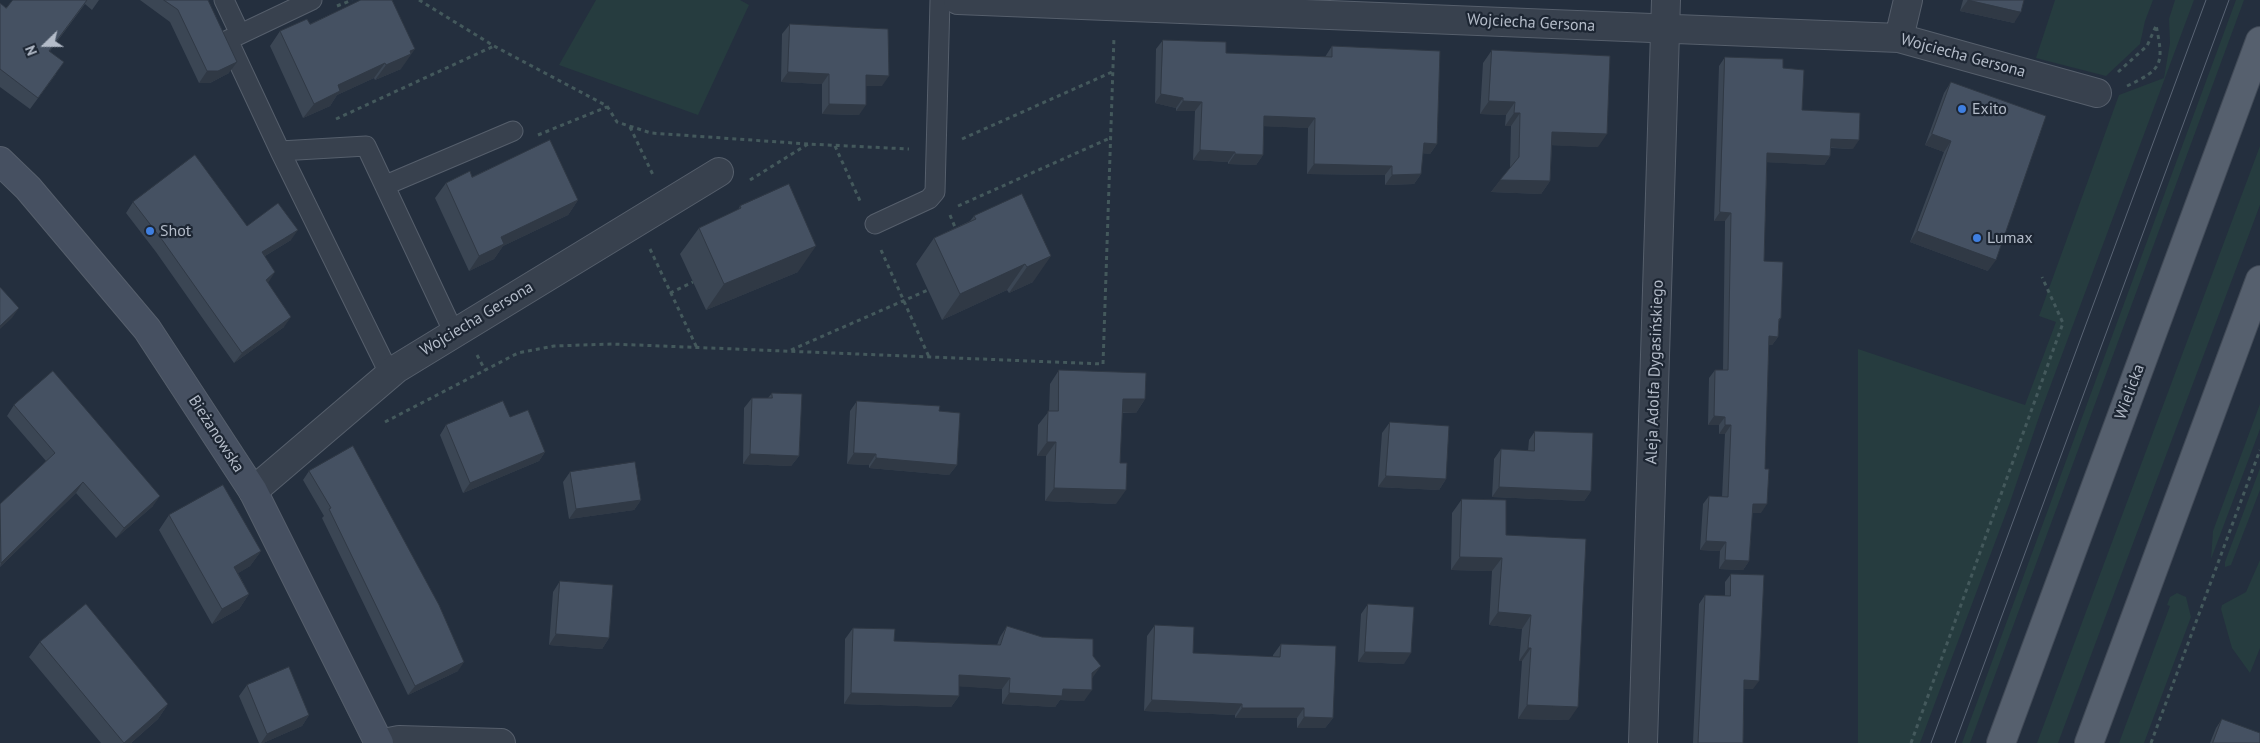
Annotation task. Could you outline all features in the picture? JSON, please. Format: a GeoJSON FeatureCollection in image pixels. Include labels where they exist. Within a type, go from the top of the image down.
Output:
{"type":"FeatureCollection","features":[{"type":"Feature","properties":{"kind":"main road","name":"Wielicka"},"geometry":{"type":"LineString","coordinates":[[2001,743],[2260,40]]}},
{"type":"Feature","properties":{"kind":"main road"},"geometry":{"type":"LineString","coordinates":[[2088,743],[2260,280]]}},
{"type":"Feature","properties":{"kind":"street","name":"Wojciecha Gersona"},"geometry":{"type":"LineString","coordinates":[[958,0],[1156,3],[1665,29],[1899,38],[2097,92]]}},
{"type":"Feature","properties":{"kind":"street","name":"Aleja Adolfa Dygasińskiego"},"geometry":{"type":"LineString","coordinates":[[1643,743],[1666,0]]}},
{"type":"Feature","properties":{"kind":"street"},"geometry":{"type":"LineString","coordinates":[[1899,38],[1908,0]]}},
{"type":"Feature","properties":{"kind":"street","name":"Bieżanowska"},"geometry":{"type":"LineString","coordinates":[[0,161],[28,188],[146,330],[253,491],[379,743]]}},
{"type":"Feature","properties":{"kind":"street","name":"Wojciecha Gersona"},"geometry":{"type":"LineString","coordinates":[[253,491],[390,375],[454,333],[719,172]]}},
{"type":"Feature","properties":{"kind":"street"},"geometry":{"type":"LineString","coordinates":[[384,743],[399,740],[501,743]]}},
{"type":"Feature","properties":{"kind":"lane"},"geometry":{"type":"LineString","coordinates":[[224,0],[240,34]]}},
{"type":"Feature","properties":{"kind":"lane"},"geometry":{"type":"LineString","coordinates":[[312,0],[228,40],[280,152],[390,375]]}},
{"type":"Feature","properties":{"kind":"lane"},"geometry":{"type":"LineString","coordinates":[[875,224],[929,199],[935,192],[940,0]]}},
{"type":"Feature","properties":{"kind":"lane"},"geometry":{"type":"LineString","coordinates":[[386,185],[512,131]]}},
{"type":"Feature","properties":{"kind":"lane"},"geometry":{"type":"LineString","coordinates":[[280,152],[366,146],[454,333]]}},
{"type":"Feature","properties":{"kind":"path"},"geometry":{"type":"LineString","coordinates":[[335,7],[352,0]]}},
{"type":"Feature","properties":{"kind":"path"},"geometry":{"type":"LineString","coordinates":[[419,0],[494,46],[607,106],[617,122],[651,133],[808,144]]}},
{"type":"Feature","properties":{"kind":"path"},"geometry":{"type":"LineString","coordinates":[[2156,25],[2161,52],[2158,66],[2149,76],[2127,86],[2097,92],[2147,46],[2156,25]]}},
{"type":"Feature","properties":{"kind":"path"},"geometry":{"type":"LineString","coordinates":[[379,425],[518,353],[554,346],[612,344],[1102,364],[1114,30]]}},
{"type":"Feature","properties":{"kind":"path"},"geometry":{"type":"LineString","coordinates":[[328,122],[494,46]]}},
{"type":"Feature","properties":{"kind":"path"},"geometry":{"type":"LineString","coordinates":[[535,136],[607,106]]}},
{"type":"Feature","properties":{"kind":"path"},"geometry":{"type":"LineString","coordinates":[[957,207],[1110,138]]}},
{"type":"Feature","properties":{"kind":"path"},"geometry":{"type":"LineString","coordinates":[[948,211],[961,240]]}},
{"type":"Feature","properties":{"kind":"path"},"geometry":{"type":"LineString","coordinates":[[650,243],[652,254],[697,348]]}},
{"type":"Feature","properties":{"kind":"path"},"geometry":{"type":"LineString","coordinates":[[1911,743],[2063,323],[2042,277]]}},
{"type":"Feature","properties":{"kind":"path"},"geometry":{"type":"LineString","coordinates":[[670,293],[693,282]]}},
{"type":"Feature","properties":{"kind":"path"},"geometry":{"type":"LineString","coordinates":[[788,351],[928,290]]}},
{"type":"Feature","properties":{"kind":"path"},"geometry":{"type":"LineString","coordinates":[[2151,743],[2260,450]]}},
{"type":"Feature","properties":{"kind":"green space"},"geometry":{"type":"Polygon","coordinates":[[[596,0],[740,0],[749,5],[698,115],[559,65],[596,0]]]}},
{"type":"Feature","properties":{"kind":"green space"},"geometry":{"type":"Polygon","coordinates":[[[2055,0],[2153,0],[2145,21],[2140,44],[2106,76],[2036,58],[2055,0]]]}},
{"type":"Feature","properties":{"kind":"green space"},"geometry":{"type":"Polygon","coordinates":[[[2175,0],[2194,0],[1920,743],[1858,743],[1858,349],[2025,405],[2056,322],[2039,316],[2119,95],[2164,78],[2170,43],[2169,19],[2175,0]]]}},
{"type":"Feature","properties":{"kind":"green space"},"geometry":{"type":"Polygon","coordinates":[[[2236,0],[2244,0],[1970,743],[1962,743],[2236,0]]]}},
{"type":"Feature","properties":{"kind":"green space"},"geometry":{"type":"Polygon","coordinates":[[[2260,146],[2260,205],[2058,743],[2037,743],[2260,146]]]}},
{"type":"Feature","properties":{"kind":"green space"},"geometry":{"type":"Polygon","coordinates":[[[2260,404],[2260,429],[2211,559],[2213,531],[2260,404]]]}},
{"type":"Feature","properties":{"kind":"green space"},"geometry":{"type":"Polygon","coordinates":[[[2260,468],[2260,490],[2231,565],[2225,567],[2225,562],[2260,468]]]}},
{"type":"Feature","properties":{"kind":"green space"},"geometry":{"type":"Polygon","coordinates":[[[2260,560],[2260,648],[2250,673],[2232,648],[2221,609],[2222,605],[2246,592],[2260,560]]]}},
{"type":"Feature","properties":{"kind":"green space"},"geometry":{"type":"Polygon","coordinates":[[[2177,593],[2186,597],[2191,617],[2144,743],[2119,743],[2170,606],[2167,605],[2170,597],[2177,593]]]}},
{"type":"Feature","properties":{"kind":"building"},"geometry":{"type":"Polygon","coordinates":[[[13,0],[87,0],[49,51],[64,62],[38,98],[0,69],[0,3],[6,8],[13,0]]]}},
{"type":"Feature","properties":{"kind":"building"},"geometry":{"type":"Polygon","coordinates":[[[164,0],[208,0],[237,62],[218,71],[207,71],[178,10],[164,0]]]}},
{"type":"Feature","properties":{"kind":"building"},"geometry":{"type":"Polygon","coordinates":[[[361,0],[392,0],[415,49],[410,51],[411,54],[386,65],[385,63],[338,85],[340,91],[314,104],[280,31],[307,19],[310,24],[361,0]]]}},
{"type":"Feature","properties":{"kind":"building"},"geometry":{"type":"Polygon","coordinates":[[[1968,0],[2024,0],[2021,12],[1968,0]]]}},
{"type":"Feature","properties":{"kind":"building"},"geometry":{"type":"Polygon","coordinates":[[[790,24],[888,29],[889,76],[866,75],[866,105],[829,104],[829,74],[788,72],[790,24]]]}},
{"type":"Feature","properties":{"kind":"building"},"geometry":{"type":"Polygon","coordinates":[[[1163,40],[1226,42],[1226,53],[1332,57],[1332,46],[1440,51],[1437,144],[1424,143],[1421,174],[1392,175],[1392,166],[1314,164],[1315,118],[1264,116],[1263,155],[1200,150],[1202,102],[1183,101],[1183,98],[1161,94],[1163,40]]]}},
{"type":"Feature","properties":{"kind":"building"},"geometry":{"type":"Polygon","coordinates":[[[1492,50],[1610,56],[1607,134],[1552,132],[1550,181],[1500,180],[1519,157],[1520,113],[1514,113],[1515,102],[1489,101],[1492,50]]]}},
{"type":"Feature","properties":{"kind":"building"},"geometry":{"type":"Polygon","coordinates":[[[1725,57],[1783,59],[1783,68],[1804,70],[1802,110],[1860,113],[1859,140],[1831,139],[1830,156],[1767,153],[1764,261],[1783,262],[1781,318],[1779,319],[1778,337],[1769,336],[1765,469],[1769,469],[1767,504],[1753,504],[1749,561],[1725,560],[1726,542],[1706,541],[1709,496],[1728,497],[1731,425],[1725,425],[1725,417],[1714,416],[1715,370],[1728,370],[1731,213],[1720,212],[1725,57]]]}},
{"type":"Feature","properties":{"kind":"building"},"geometry":{"type":"Polygon","coordinates":[[[1951,82],[2046,116],[1996,260],[1917,231],[1951,141],[1932,134],[1951,82]]]}},
{"type":"Feature","properties":{"kind":"building"},"geometry":{"type":"Polygon","coordinates":[[[550,140],[578,200],[501,237],[504,244],[479,256],[446,183],[470,171],[472,177],[550,140]]]}},
{"type":"Feature","properties":{"kind":"building"},"geometry":{"type":"Polygon","coordinates":[[[195,155],[247,226],[278,203],[298,230],[262,252],[275,272],[266,280],[291,317],[242,353],[133,202],[195,155]]]}},
{"type":"Feature","properties":{"kind":"building"},"geometry":{"type":"Polygon","coordinates":[[[789,184],[816,246],[724,284],[699,228],[741,208],[740,206],[789,184]]]}},
{"type":"Feature","properties":{"kind":"building"},"geometry":{"type":"Polygon","coordinates":[[[1022,194],[1051,256],[1027,267],[1025,264],[960,294],[934,238],[976,219],[974,216],[1022,194]]]}},
{"type":"Feature","properties":{"kind":"building"},"geometry":{"type":"Polygon","coordinates":[[[0,287],[19,308],[0,326],[0,287]]]}},
{"type":"Feature","properties":{"kind":"building"},"geometry":{"type":"Polygon","coordinates":[[[1059,370],[1146,373],[1145,399],[1123,399],[1120,463],[1127,463],[1126,490],[1054,488],[1056,442],[1047,442],[1048,411],[1058,411],[1059,370]]]}},
{"type":"Feature","properties":{"kind":"building"},"geometry":{"type":"Polygon","coordinates":[[[53,371],[160,496],[124,528],[83,482],[1,563],[0,504],[55,453],[14,405],[53,371]]]}},
{"type":"Feature","properties":{"kind":"building"},"geometry":{"type":"Polygon","coordinates":[[[772,393],[802,394],[799,456],[750,454],[752,398],[772,398],[772,393]]]}},
{"type":"Feature","properties":{"kind":"building"},"geometry":{"type":"Polygon","coordinates":[[[503,401],[510,417],[528,410],[545,452],[470,483],[446,425],[503,401]]]}},
{"type":"Feature","properties":{"kind":"building"},"geometry":{"type":"Polygon","coordinates":[[[857,401],[940,406],[939,411],[960,413],[957,465],[876,458],[876,454],[854,453],[857,401]]]}},
{"type":"Feature","properties":{"kind":"building"},"geometry":{"type":"Polygon","coordinates":[[[1390,422],[1449,426],[1446,479],[1386,476],[1390,422]]]}},
{"type":"Feature","properties":{"kind":"building"},"geometry":{"type":"Polygon","coordinates":[[[1535,431],[1593,433],[1591,491],[1499,487],[1501,449],[1534,451],[1535,431]]]}},
{"type":"Feature","properties":{"kind":"building"},"geometry":{"type":"Polygon","coordinates":[[[353,446],[439,605],[464,662],[415,686],[329,509],[331,508],[309,471],[353,446]]]}},
{"type":"Feature","properties":{"kind":"building"},"geometry":{"type":"Polygon","coordinates":[[[635,462],[641,500],[576,509],[570,472],[635,462]]]}},
{"type":"Feature","properties":{"kind":"building"},"geometry":{"type":"Polygon","coordinates":[[[223,485],[261,551],[234,567],[249,594],[222,609],[169,515],[223,485]]]}},
{"type":"Feature","properties":{"kind":"building"},"geometry":{"type":"Polygon","coordinates":[[[1462,499],[1506,500],[1506,535],[1586,539],[1578,707],[1527,705],[1531,648],[1528,648],[1531,615],[1498,612],[1502,558],[1460,557],[1462,499]]]}},
{"type":"Feature","properties":{"kind":"building"},"geometry":{"type":"Polygon","coordinates":[[[1731,574],[1764,575],[1759,681],[1744,680],[1743,743],[1698,743],[1705,595],[1730,596],[1731,574]]]}},
{"type":"Feature","properties":{"kind":"building"},"geometry":{"type":"Polygon","coordinates":[[[560,581],[613,585],[609,638],[556,634],[560,581]]]}},
{"type":"Feature","properties":{"kind":"building"},"geometry":{"type":"Polygon","coordinates":[[[86,604],[168,704],[124,743],[40,642],[86,604]]]}},
{"type":"Feature","properties":{"kind":"building"},"geometry":{"type":"Polygon","coordinates":[[[1368,604],[1414,607],[1411,653],[1365,652],[1368,604]]]}},
{"type":"Feature","properties":{"kind":"building"},"geometry":{"type":"Polygon","coordinates":[[[1155,625],[1194,627],[1193,653],[1280,657],[1281,644],[1336,646],[1333,718],[1304,717],[1304,708],[1242,708],[1242,704],[1152,700],[1155,625]]]}},
{"type":"Feature","properties":{"kind":"building"},"geometry":{"type":"Polygon","coordinates":[[[1007,626],[1042,637],[1093,639],[1093,656],[1101,666],[1092,673],[1092,690],[1063,689],[1062,696],[1009,693],[1010,678],[959,675],[959,696],[851,693],[853,628],[895,629],[894,641],[1000,645],[1007,626]]]}},
{"type":"Feature","properties":{"kind":"building"},"geometry":{"type":"Polygon","coordinates":[[[289,667],[309,715],[267,734],[247,685],[289,667]]]}},
{"type":"Feature","properties":{"kind":"building"},"geometry":{"type":"Polygon","coordinates":[[[2222,719],[2260,733],[2260,743],[2213,743],[2222,719]]]}},
{"type":"Feature","properties":{"kind":"tram line"},"geometry":{"type":"LineString","coordinates":[[1931,743],[2206,0]]}},
{"type":"Feature","properties":{"kind":"tram line"},"geometry":{"type":"LineString","coordinates":[[1955,743],[2229,0]]}},
{"type":"Feature","properties":{"kind":"place","name":"Exito"},"geometry":{"type":"Point","coordinates":[1962,109]}},
{"type":"Feature","properties":{"kind":"place","name":"Shot"},"geometry":{"type":"Point","coordinates":[150,231]}},
{"type":"Feature","properties":{"kind":"place","name":"Lumax"},"geometry":{"type":"Point","coordinates":[1977,238]}}]}
